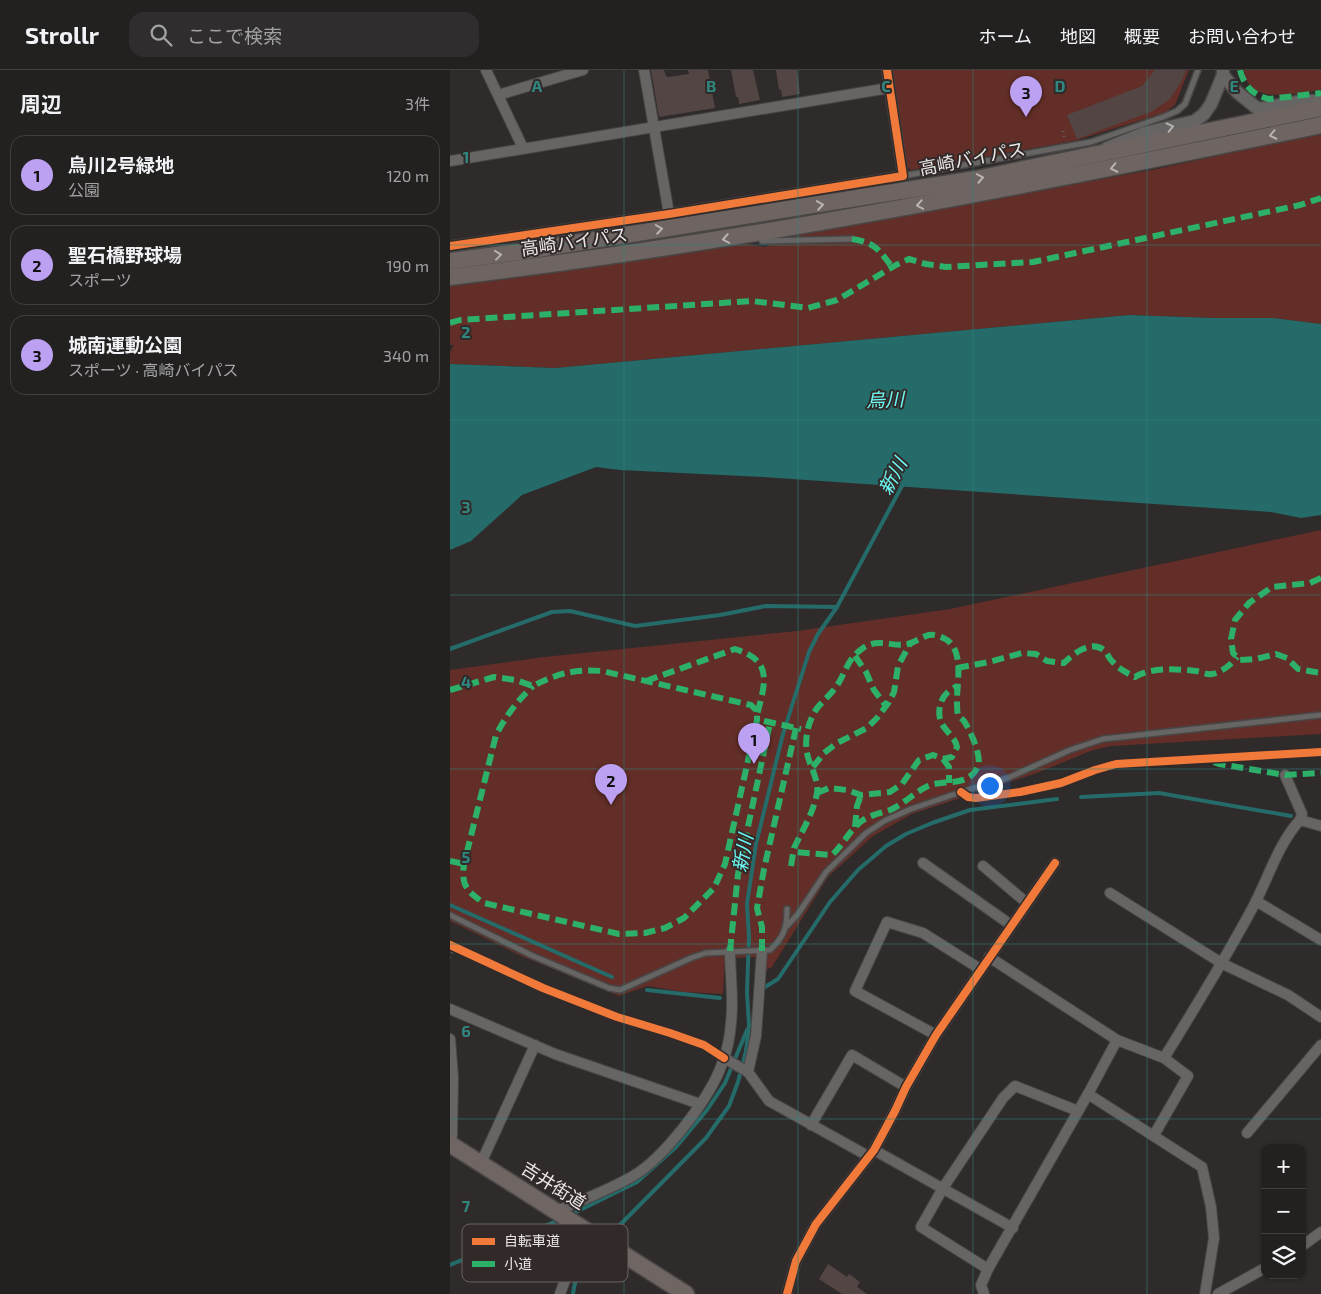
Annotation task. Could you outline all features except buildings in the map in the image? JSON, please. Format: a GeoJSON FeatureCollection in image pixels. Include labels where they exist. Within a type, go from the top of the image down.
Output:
{"type":"FeatureCollection","features":[{"type":"Feature","properties":{"kind":"highway","name":"高崎バイパス"},"geometry":{"type":"LineString","coordinates":[[450,261],[519,252],[976,179],[1321,108]]}},
{"type":"Feature","properties":{"kind":"highway","name":"高崎バイパス"},"geometry":{"type":"LineString","coordinates":[[450,277],[666,249],[1016,188],[1321,125]]}},
{"type":"Feature","properties":{"kind":"main road","name":"吉井街道"},"geometry":{"type":"LineString","coordinates":[[450,1143],[577,1224]]}},
{"type":"Feature","properties":{"kind":"main road","name":"吉井街道"},"geometry":{"type":"LineString","coordinates":[[628,1256],[686,1294]]}},
{"type":"Feature","properties":{"kind":"street"},"geometry":{"type":"LineString","coordinates":[[486,70],[523,148]]}},
{"type":"Feature","properties":{"kind":"street"},"geometry":{"type":"LineString","coordinates":[[498,95],[583,70]]}},
{"type":"Feature","properties":{"kind":"street"},"geometry":{"type":"LineString","coordinates":[[644,70],[669,214]]}},
{"type":"Feature","properties":{"kind":"street"},"geometry":{"type":"LineString","coordinates":[[450,246],[669,214],[903,176],[886,70]]}},
{"type":"Feature","properties":{"kind":"street"},"geometry":{"type":"LineString","coordinates":[[1223,72],[1237,92],[1258,109],[1303,101],[1321,101]]}},
{"type":"Feature","properties":{"kind":"street"},"geometry":{"type":"LineString","coordinates":[[1092,156],[1118,142],[1144,132],[1195,121],[1204,114],[1211,104],[1223,72]]}},
{"type":"Feature","properties":{"kind":"street"},"geometry":{"type":"LineString","coordinates":[[450,162],[523,148],[889,88]]}},
{"type":"Feature","properties":{"kind":"street"},"geometry":{"type":"LineString","coordinates":[[1164,1058],[1223,964],[1291,830],[1300,820],[1302,814],[1286,775]]}},
{"type":"Feature","properties":{"kind":"street"},"geometry":{"type":"LineString","coordinates":[[1300,820],[1321,826]]}},
{"type":"Feature","properties":{"kind":"street"},"geometry":{"type":"LineString","coordinates":[[922,863],[1011,925]]}},
{"type":"Feature","properties":{"kind":"street"},"geometry":{"type":"LineString","coordinates":[[788,1294],[796,1261],[816,1224],[871,1153],[936,1035],[1055,863]]}},
{"type":"Feature","properties":{"kind":"street"},"geometry":{"type":"LineString","coordinates":[[982,866],[1027,903]]}},
{"type":"Feature","properties":{"kind":"street"},"geometry":{"type":"LineString","coordinates":[[1110,893],[1223,964],[1288,995],[1321,1017]]}},
{"type":"Feature","properties":{"kind":"street"},"geometry":{"type":"LineString","coordinates":[[1256,901],[1321,940]]}},
{"type":"Feature","properties":{"kind":"street"},"geometry":{"type":"LineString","coordinates":[[936,1035],[855,991],[888,922],[923,933],[980,969]]}},
{"type":"Feature","properties":{"kind":"street"},"geometry":{"type":"LineString","coordinates":[[556,1211],[603,1191],[633,1176],[644,1168],[671,1142],[700,1104],[724,1058],[733,1003],[732,951]]}},
{"type":"Feature","properties":{"kind":"street"},"geometry":{"type":"LineString","coordinates":[[748,1072],[756,1036],[759,951]]}},
{"type":"Feature","properties":{"kind":"street"},"geometry":{"type":"LineString","coordinates":[[989,957],[1117,1040],[1164,1058],[1188,1076],[1154,1135]]}},
{"type":"Feature","properties":{"kind":"street"},"geometry":{"type":"LineString","coordinates":[[450,1009],[555,1054],[700,1104]]}},
{"type":"Feature","properties":{"kind":"street"},"geometry":{"type":"LineString","coordinates":[[450,1039],[452,1135],[450,1143]]}},
{"type":"Feature","properties":{"kind":"street"},"geometry":{"type":"LineString","coordinates":[[984,1294],[982,1285],[988,1269],[1013,1228],[1117,1040]]}},
{"type":"Feature","properties":{"kind":"street"},"geometry":{"type":"LineString","coordinates":[[1247,1133],[1321,1045]]}},
{"type":"Feature","properties":{"kind":"street"},"geometry":{"type":"LineString","coordinates":[[481,1163],[535,1046]]}},
{"type":"Feature","properties":{"kind":"street"},"geometry":{"type":"LineString","coordinates":[[811,1124],[852,1055],[906,1087]]}},
{"type":"Feature","properties":{"kind":"street"},"geometry":{"type":"LineString","coordinates":[[724,1058],[748,1072],[769,1101],[811,1124],[943,1188],[1013,1228]]}},
{"type":"Feature","properties":{"kind":"street"},"geometry":{"type":"LineString","coordinates":[[988,1269],[921,1227],[943,1188],[1003,1098],[1015,1086],[1078,1111]]}},
{"type":"Feature","properties":{"kind":"street"},"geometry":{"type":"LineString","coordinates":[[1088,1094],[1202,1167],[1214,1238],[1204,1294]]}},
{"type":"Feature","properties":{"kind":"street"},"geometry":{"type":"LineString","coordinates":[[1306,1243],[1321,1232]]}},
{"type":"Feature","properties":{"kind":"street"},"geometry":{"type":"LineString","coordinates":[[1218,1294],[1261,1270]]}},
{"type":"Feature","properties":{"kind":"street"},"geometry":{"type":"LineString","coordinates":[[560,1294],[564,1282]]}},
{"type":"Feature","properties":{"kind":"lane"},"geometry":{"type":"LineString","coordinates":[[903,176],[1091,142],[1163,117],[1177,111],[1185,104],[1198,70]]}},
{"type":"Feature","properties":{"kind":"lane"},"geometry":{"type":"LineString","coordinates":[[758,233],[762,240],[852,239]]}},
{"type":"Feature","properties":{"kind":"lane"},"geometry":{"type":"LineString","coordinates":[[450,915],[533,956],[615,990],[620,990],[706,953],[770,950],[798,914],[826,872],[866,833],[886,820],[911,809],[1010,778],[1070,750],[1103,739],[1321,715]]}},
{"type":"Feature","properties":{"kind":"lane"},"geometry":{"type":"LineString","coordinates":[[787,909],[787,926]]}},
{"type":"Feature","properties":{"kind":"path"},"geometry":{"type":"LineString","coordinates":[[450,958],[452,946],[463,952]]}},
{"type":"Feature","properties":{"kind":"shaded area"},"geometry":{"type":"Polygon","coordinates":[[[893,70],[1189,70],[1175,105],[1164,113],[1074,141],[911,170],[905,165],[893,70]]]}},
{"type":"Feature","properties":{"kind":"shaded area"},"geometry":{"type":"Polygon","coordinates":[[[1244,70],[1321,70],[1321,90],[1281,95],[1261,92],[1253,88],[1247,81],[1244,70]]]}},
{"type":"Feature","properties":{"kind":"shaded area"},"geometry":{"type":"Polygon","coordinates":[[[1321,133],[1321,324],[1273,318],[1129,315],[555,368],[450,364],[450,352],[454,345],[450,345],[450,282],[738,243],[766,247],[771,244],[821,242],[850,236],[780,238],[1157,169],[1321,133]]]}},
{"type":"Feature","properties":{"kind":"shaded area"},"geometry":{"type":"Polygon","coordinates":[[[1321,530],[1321,734],[1111,746],[1093,750],[1037,773],[912,814],[873,836],[828,877],[772,967],[766,970],[765,957],[725,958],[723,994],[684,992],[647,986],[619,996],[519,955],[450,921],[450,670],[544,657],[797,631],[950,609],[1321,530]]]}},
{"type":"Feature","properties":{"kind":"water","name":"烏川"},"geometry":{"type":"Polygon","coordinates":[[[1129,315],[1273,318],[1321,324],[1321,515],[1301,518],[1271,512],[596,467],[522,495],[471,541],[450,550],[450,364],[555,368],[1129,315]]]}},
{"type":"Feature","properties":{"kind":"waterway","name":"新川"},"geometry":{"type":"LineString","coordinates":[[621,1224],[706,1138],[729,1106],[738,1082],[746,1051],[749,1025],[747,904],[756,844],[783,734],[809,652],[818,634],[837,607],[903,484]]}},
{"type":"Feature","properties":{"kind":"waterway"},"geometry":{"type":"LineString","coordinates":[[450,649],[552,612],[570,611],[635,626],[720,615],[766,606],[837,607]]}},
{"type":"Feature","properties":{"kind":"waterway"},"geometry":{"type":"LineString","coordinates":[[1081,797],[1159,793],[1291,816]]}},
{"type":"Feature","properties":{"kind":"waterway"},"geometry":{"type":"LineString","coordinates":[[765,987],[778,979],[830,902],[858,870],[886,846],[906,834],[970,810],[1057,799]]}},
{"type":"Feature","properties":{"kind":"waterway"},"geometry":{"type":"LineString","coordinates":[[450,905],[612,977]]}},
{"type":"Feature","properties":{"kind":"waterway"},"geometry":{"type":"LineString","coordinates":[[647,990],[720,998]]}},
{"type":"Feature","properties":{"kind":"waterway"},"geometry":{"type":"LineString","coordinates":[[570,1215],[637,1182],[676,1147],[707,1110],[725,1083],[747,1030]]}},
{"type":"Feature","properties":{"kind":"waterway"},"geometry":{"type":"LineString","coordinates":[[549,1224],[559,1220]]}},
{"type":"Feature","properties":{"kind":"waterway"},"geometry":{"type":"LineString","coordinates":[[450,1265],[462,1260]]}},
{"type":"Feature","properties":{"kind":"waterway","name":"新川"},"geometry":{"type":"LineString","coordinates":[[573,1294],[575,1282]]}},
{"type":"Feature","properties":{"kind":"marked path"},"geometry":{"type":"LineString","coordinates":[[1240,70],[1244,81],[1250,89],[1258,95],[1269,99],[1321,93]]}},
{"type":"Feature","properties":{"kind":"marked path"},"geometry":{"type":"LineString","coordinates":[[450,323],[460,320],[752,301],[808,308],[837,300],[909,259],[946,267],[1033,262],[1300,205],[1321,198]]}},
{"type":"Feature","properties":{"kind":"marked path"},"geometry":{"type":"LineString","coordinates":[[852,239],[872,245],[892,267]]}},
{"type":"Feature","properties":{"kind":"marked path"},"geometry":{"type":"LineString","coordinates":[[1321,578],[1310,583],[1272,587],[1249,603],[1235,620],[1231,639],[1233,653],[1240,660],[1256,659],[1276,654],[1287,658],[1298,669],[1321,673]]}},
{"type":"Feature","properties":{"kind":"marked path"},"geometry":{"type":"LineString","coordinates":[[791,866],[794,848],[811,814],[817,793],[817,783],[808,758],[806,741],[808,728],[818,707],[836,687],[851,660],[865,647],[877,643],[908,644],[931,635],[947,640],[956,652],[958,660],[958,715],[969,730],[978,756],[979,762],[974,773],[956,782],[928,786],[890,810],[863,820],[853,829],[832,855],[793,852]]}},
{"type":"Feature","properties":{"kind":"marked path"},"geometry":{"type":"LineString","coordinates":[[813,767],[824,753],[837,743],[867,728],[877,718],[894,692],[898,666],[911,642]]}},
{"type":"Feature","properties":{"kind":"marked path"},"geometry":{"type":"LineString","coordinates":[[957,668],[1022,653],[1036,654],[1047,661],[1064,663],[1083,649],[1095,646],[1105,651],[1117,666],[1135,677],[1148,672],[1173,669],[1212,674],[1226,668],[1237,657]]}},
{"type":"Feature","properties":{"kind":"marked path"},"geometry":{"type":"LineString","coordinates":[[646,681],[735,649],[756,660],[764,674],[764,683],[757,715]]}},
{"type":"Feature","properties":{"kind":"marked path"},"geometry":{"type":"LineString","coordinates":[[855,656],[866,672],[874,690],[886,706]]}},
{"type":"Feature","properties":{"kind":"marked path"},"geometry":{"type":"LineString","coordinates":[[450,690],[494,677],[516,680],[533,686],[567,673],[602,671],[751,705],[757,711],[757,720],[725,864],[714,888],[684,918],[665,928],[645,933],[619,934],[484,903],[466,887],[463,878],[464,864],[496,735],[512,709],[533,686]]}},
{"type":"Feature","properties":{"kind":"marked path"},"geometry":{"type":"LineString","coordinates":[[817,793],[829,788],[847,790],[861,795],[890,792],[902,784],[919,760],[933,755],[943,759],[952,757],[957,747],[955,740],[942,724],[939,712],[944,696],[957,686]]}},
{"type":"Feature","properties":{"kind":"marked path"},"geometry":{"type":"LineString","coordinates":[[764,721],[801,729]]}},
{"type":"Feature","properties":{"kind":"marked path"},"geometry":{"type":"LineString","coordinates":[[730,951],[738,874],[770,723]]}},
{"type":"Feature","properties":{"kind":"marked path"},"geometry":{"type":"LineString","coordinates":[[762,951],[762,927],[757,908],[796,728]]}},
{"type":"Feature","properties":{"kind":"marked path"},"geometry":{"type":"LineString","coordinates":[[943,759],[949,767],[949,783]]}},
{"type":"Feature","properties":{"kind":"marked path"},"geometry":{"type":"LineString","coordinates":[[1214,762],[1285,775],[1321,773]]}},
{"type":"Feature","properties":{"kind":"marked path"},"geometry":{"type":"LineString","coordinates":[[855,827],[857,806],[861,795]]}},
{"type":"Feature","properties":{"kind":"marked path"},"geometry":{"type":"LineString","coordinates":[[450,861],[464,864]]}},
{"type":"Feature","properties":{"kind":"cycle path"},"geometry":{"type":"LineString","coordinates":[[450,246],[669,214],[903,176],[887,70]]}},
{"type":"Feature","properties":{"kind":"cycle path"},"geometry":{"type":"LineString","coordinates":[[961,792],[968,797],[976,798],[1020,792],[1061,783],[1116,764],[1321,752]]}},
{"type":"Feature","properties":{"kind":"cycle path"},"geometry":{"type":"LineString","coordinates":[[787,1294],[796,1261],[816,1224],[874,1150],[906,1087],[936,1035],[1055,863]]}},
{"type":"Feature","properties":{"kind":"cycle path"},"geometry":{"type":"LineString","coordinates":[[450,945],[543,988],[617,1017],[704,1045],[724,1058]]}},
{"type":"Feature","properties":{"kind":"place","name":"城南運動公園"},"geometry":{"type":"Point","coordinates":[1026,117]}},
{"type":"Feature","properties":{"kind":"place","name":"烏川2号緑地"},"geometry":{"type":"Point","coordinates":[754,764]}},
{"type":"Feature","properties":{"kind":"place","name":"聖石橋野球場"},"geometry":{"type":"Point","coordinates":[611,805]}}]}
